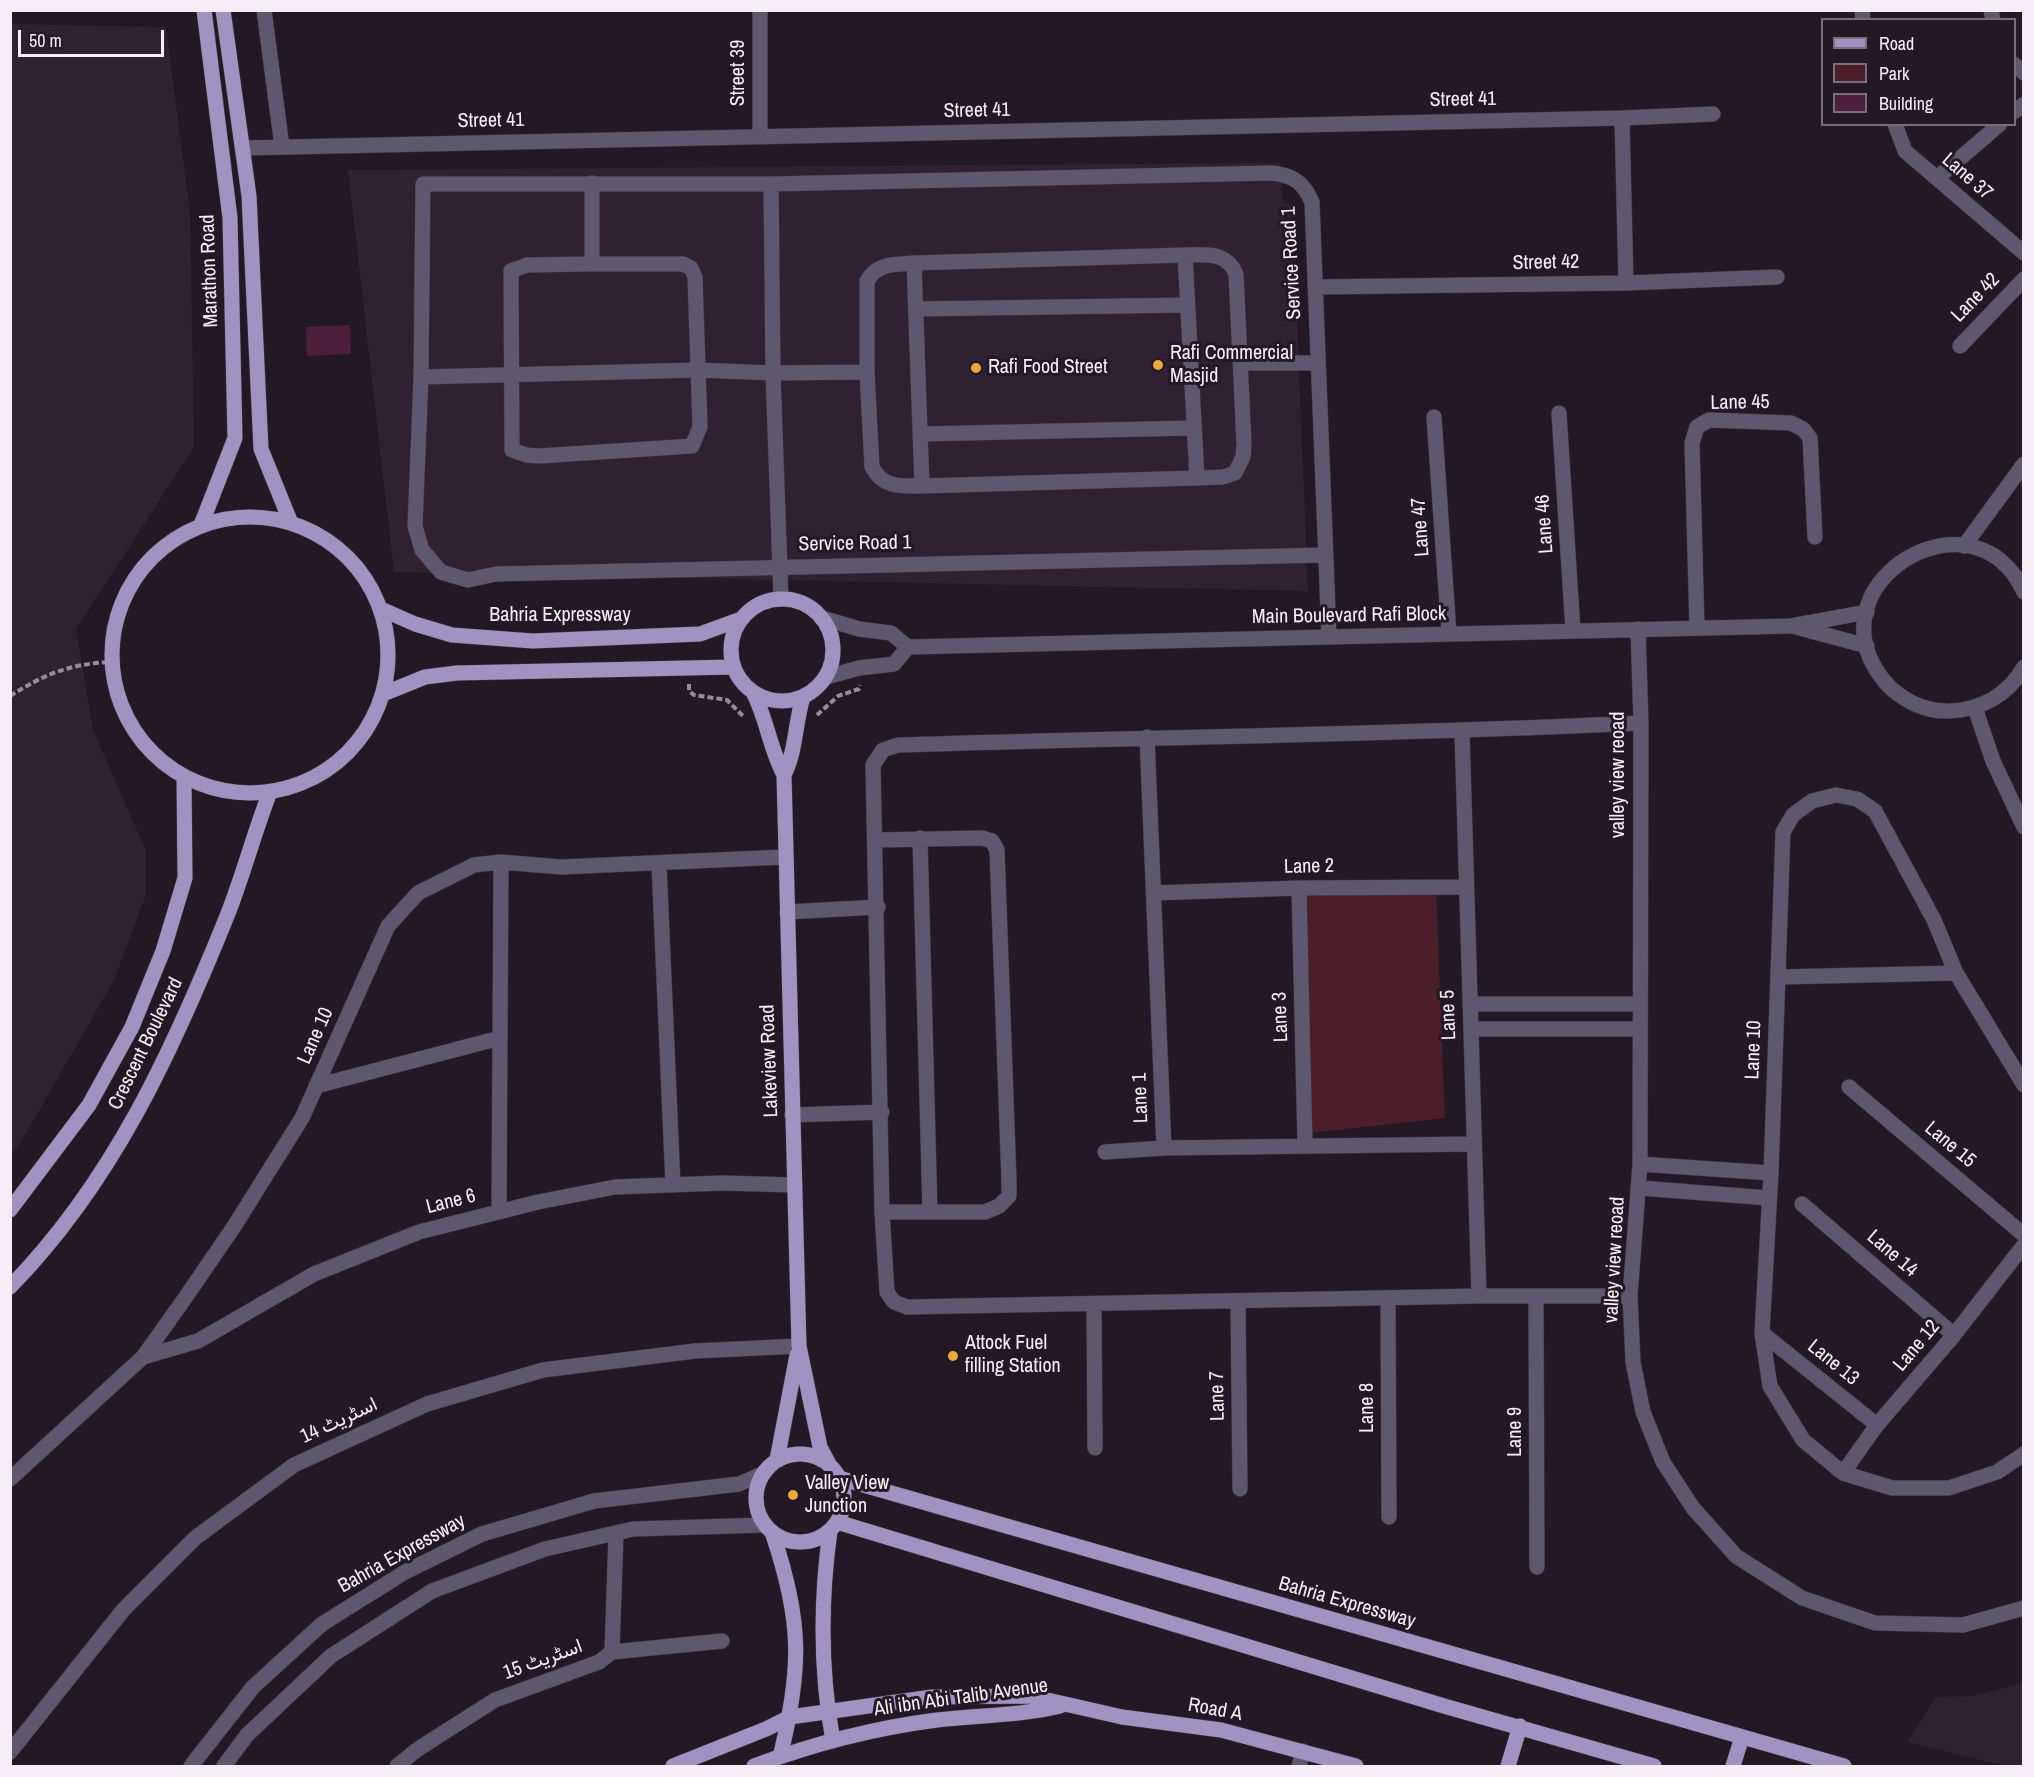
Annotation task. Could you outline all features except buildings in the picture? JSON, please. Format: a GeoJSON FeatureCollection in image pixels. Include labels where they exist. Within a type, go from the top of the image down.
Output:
{"type":"FeatureCollection","features":[{"type":"Feature","properties":{"kind":"main road","name":"Marathon Road"},"geometry":{"type":"LineString","coordinates":[[201,525],[235,438],[230,218],[204,10]]}},
{"type":"Feature","properties":{"kind":"main road"},"geometry":{"type":"LineString","coordinates":[[223,10],[249,196],[261,449],[291,523]]}},
{"type":"Feature","properties":{"kind":"main road"},"geometry":{"type":"LineString","coordinates":[[246,517],[269,518],[291,523],[330,542],[346,556],[360,572],[381,609],[388,666],[383,694],[373,718],[359,740],[341,759],[295,786],[270,792],[240,793],[211,788],[183,776],[155,756],[132,729],[117,697],[111,662],[113,627],[125,594],[144,565],[170,541],[201,525],[246,517]]}},
{"type":"Feature","properties":{"kind":"main road"},"geometry":{"type":"LineString","coordinates":[[754,693],[783,702],[803,697],[816,689],[826,677],[832,660],[833,642],[822,618],[804,604],[781,599],[759,604],[741,619],[731,642],[733,667],[742,682],[754,693],[768,725],[774,757],[784,775]]}},
{"type":"Feature","properties":{"kind":"main road","name":"Bahria Expressway"},"geometry":{"type":"LineString","coordinates":[[381,609],[415,624],[452,635],[533,641],[700,634],[741,619]]}},
{"type":"Feature","properties":{"kind":"main road"},"geometry":{"type":"LineString","coordinates":[[383,694],[425,677],[458,673],[733,667]]}},
{"type":"Feature","properties":{"kind":"main road"},"geometry":{"type":"LineString","coordinates":[[784,775],[792,760],[796,719],[803,697]]}},
{"type":"Feature","properties":{"kind":"main road","name":"Lakeview Road"},"geometry":{"type":"LineString","coordinates":[[784,775],[784,857],[799,1346]]}},
{"type":"Feature","properties":{"kind":"main road","name":"Crescent Boulevard"},"geometry":{"type":"LineString","coordinates":[[10,1210],[89,1105],[132,1027],[163,951],[184,878],[183,776]]}},
{"type":"Feature","properties":{"kind":"main road","name":"Crescent Boulevard"},"geometry":{"type":"LineString","coordinates":[[10,1287],[33,1264],[77,1209],[116,1150],[160,1074],[228,914],[251,839],[270,792]]}},
{"type":"Feature","properties":{"kind":"main road"},"geometry":{"type":"LineString","coordinates":[[777,1460],[799,1346]]}},
{"type":"Feature","properties":{"kind":"main road"},"geometry":{"type":"LineString","coordinates":[[799,1346],[820,1448],[834,1472],[844,1500],[833,1526],[822,1590],[821,1650],[827,1710],[833,1741]]}},
{"type":"Feature","properties":{"kind":"main road"},"geometry":{"type":"LineString","coordinates":[[780,1756],[797,1676],[796,1628],[788,1581],[769,1530],[757,1508],[756,1490],[764,1473],[777,1460],[790,1455],[818,1458],[834,1472]]}},
{"type":"Feature","properties":{"kind":"main road","name":"Bahria Expressway"},"geometry":{"type":"LineString","coordinates":[[834,1472],[1844,1767]]}},
{"type":"Feature","properties":{"kind":"main road"},"geometry":{"type":"LineString","coordinates":[[769,1530],[796,1542],[807,1542],[833,1526],[1654,1767]]}},
{"type":"Feature","properties":{"kind":"main road","name":"Ali ibn Abi Talib Avenue"},"geometry":{"type":"LineString","coordinates":[[672,1767],[766,1730],[790,1717],[827,1710],[932,1697],[1030,1696],[1063,1705]]}},
{"type":"Feature","properties":{"kind":"main road","name":"Ali ibn Abi Talib Avenue"},"geometry":{"type":"LineString","coordinates":[[754,1767],[780,1756],[833,1741],[937,1720],[1029,1714],[1063,1705]]}},
{"type":"Feature","properties":{"kind":"main road","name":"Road A"},"geometry":{"type":"LineString","coordinates":[[1063,1705],[1122,1717],[1221,1730],[1301,1759],[1356,1767]]}},
{"type":"Feature","properties":{"kind":"main road"},"geometry":{"type":"LineString","coordinates":[[1508,1767],[1520,1726]]}},
{"type":"Feature","properties":{"kind":"main road"},"geometry":{"type":"LineString","coordinates":[[1733,1767],[1742,1737]]}},
{"type":"Feature","properties":{"kind":"street"},"geometry":{"type":"LineString","coordinates":[[264,10],[282,147]]}},
{"type":"Feature","properties":{"kind":"street","name":"Street 39"},"geometry":{"type":"LineString","coordinates":[[760,10],[760,136]]}},
{"type":"Feature","properties":{"kind":"street","name":"Street 41"},"geometry":{"type":"LineString","coordinates":[[242,148],[1622,118],[1713,114]]}},
{"type":"Feature","properties":{"kind":"street"},"geometry":{"type":"LineString","coordinates":[[1622,118],[1626,283]]}},
{"type":"Feature","properties":{"kind":"street","name":"Lane 37"},"geometry":{"type":"LineString","coordinates":[[1896,126],[1905,151],[2024,253]]}},
{"type":"Feature","properties":{"kind":"street"},"geometry":{"type":"LineString","coordinates":[[1937,178],[1998,126]]}},
{"type":"Feature","properties":{"kind":"street","name":"Service Road 1"},"geometry":{"type":"LineString","coordinates":[[771,183],[1272,173],[1286,175],[1297,180],[1306,188],[1312,202],[1329,637]]}},
{"type":"Feature","properties":{"kind":"street"},"geometry":{"type":"LineString","coordinates":[[592,183],[592,264]]}},
{"type":"Feature","properties":{"kind":"street"},"geometry":{"type":"LineString","coordinates":[[781,599],[773,373],[771,183],[423,184],[421,377],[698,370],[773,373],[867,372]]}},
{"type":"Feature","properties":{"kind":"street"},"geometry":{"type":"LineString","coordinates":[[1185,255],[1197,478]]}},
{"type":"Feature","properties":{"kind":"street"},"geometry":{"type":"LineString","coordinates":[[1185,255],[1213,255],[1231,262],[1236,274],[1244,457],[1235,473],[1223,477],[922,486],[887,483],[878,478],[872,467],[867,372],[867,281],[873,271],[881,266],[914,263],[1185,255]]}},
{"type":"Feature","properties":{"kind":"street"},"geometry":{"type":"LineString","coordinates":[[914,263],[922,486]]}},
{"type":"Feature","properties":{"kind":"street"},"geometry":{"type":"LineString","coordinates":[[592,264],[683,264],[691,268],[694,277],[700,427],[692,446],[539,456],[526,455],[512,450],[511,271],[527,265],[592,264]]}},
{"type":"Feature","properties":{"kind":"street","name":"Street 42"},"geometry":{"type":"LineString","coordinates":[[1315,287],[1626,283],[1777,277]]}},
{"type":"Feature","properties":{"kind":"street","name":"Lane 42"},"geometry":{"type":"LineString","coordinates":[[1960,346],[2024,279]]}},
{"type":"Feature","properties":{"kind":"street"},"geometry":{"type":"LineString","coordinates":[[916,309],[1188,305]]}},
{"type":"Feature","properties":{"kind":"street"},"geometry":{"type":"LineString","coordinates":[[1241,363],[1318,363]]}},
{"type":"Feature","properties":{"kind":"street","name":"Service Road 1"},"geometry":{"type":"LineString","coordinates":[[421,377],[415,526],[422,550],[441,572],[468,580],[495,574],[1325,555]]}},
{"type":"Feature","properties":{"kind":"street","name":"Lane 46"},"geometry":{"type":"LineString","coordinates":[[1559,413],[1573,631]]}},
{"type":"Feature","properties":{"kind":"street","name":"Lane 47"},"geometry":{"type":"LineString","coordinates":[[1434,417],[1449,634]]}},
{"type":"Feature","properties":{"kind":"street","name":"Lane 45"},"geometry":{"type":"LineString","coordinates":[[1697,628],[1692,443],[1697,427],[1710,420],[1791,423],[1803,429],[1810,438],[1815,537]]}},
{"type":"Feature","properties":{"kind":"street"},"geometry":{"type":"LineString","coordinates":[[920,434],[1193,428]]}},
{"type":"Feature","properties":{"kind":"street"},"geometry":{"type":"LineString","coordinates":[[1964,546],[2024,464]]}},
{"type":"Feature","properties":{"kind":"street"},"geometry":{"type":"LineString","coordinates":[[2022,586],[1995,559],[1964,546],[1949,544],[1921,549],[1896,564],[1877,586],[1867,612],[1867,646],[1879,674],[1901,696],[1929,709],[1944,711],[1975,708],[2005,691],[2024,667]]}},
{"type":"Feature","properties":{"kind":"street"},"geometry":{"type":"LineString","coordinates":[[1791,626],[1867,612]]}},
{"type":"Feature","properties":{"kind":"street"},"geometry":{"type":"LineString","coordinates":[[822,618],[859,629],[891,633],[908,647],[894,664],[859,668],[826,677]]}},
{"type":"Feature","properties":{"kind":"street"},"geometry":{"type":"LineString","coordinates":[[1791,626],[1867,646]]}},
{"type":"Feature","properties":{"kind":"street","name":"Main Boulevard Rafi Block"},"geometry":{"type":"LineString","coordinates":[[908,647],[1791,626]]}},
{"type":"Feature","properties":{"kind":"street","name":"valley view reoad"},"geometry":{"type":"LineString","coordinates":[[1638,629],[1641,723],[1640,1188],[1630,1296],[1633,1362],[1643,1412],[1663,1462],[1693,1508],[1736,1556],[1802,1598],[1875,1623],[1963,1625],[2024,1608]]}},
{"type":"Feature","properties":{"kind":"street"},"geometry":{"type":"LineString","coordinates":[[1975,708],[1993,761],[2024,827]]}},
{"type":"Feature","properties":{"kind":"street"},"geometry":{"type":"LineString","coordinates":[[1630,1296],[1536,1298],[1479,1296],[1388,1300],[907,1308],[894,1302],[887,1292],[882,1212],[878,907],[873,765],[883,750],[898,746],[1147,737],[1461,732],[1641,723]]}},
{"type":"Feature","properties":{"kind":"street","name":"Lane 5"},"geometry":{"type":"LineString","coordinates":[[1461,732],[1479,1296]]}},
{"type":"Feature","properties":{"kind":"street","name":"Lane 1"},"geometry":{"type":"LineString","coordinates":[[1147,737],[1164,1148],[1473,1144]]}},
{"type":"Feature","properties":{"kind":"street","name":"Lane 10"},"geometry":{"type":"LineString","coordinates":[[2024,1084],[2018,1067],[1956,973],[1934,920],[1875,811],[1857,799],[1836,795],[1812,801],[1792,815],[1783,832],[1772,1173],[1762,1334],[1770,1386],[1803,1440],[1843,1473],[1892,1488],[1949,1488],[1998,1472],[2024,1454]]}},
{"type":"Feature","properties":{"kind":"street"},"geometry":{"type":"LineString","coordinates":[[920,838],[930,1212]]}},
{"type":"Feature","properties":{"kind":"street"},"geometry":{"type":"LineString","coordinates":[[876,840],[982,838],[992,841],[998,850],[1008,1157],[1008,1196],[999,1206],[985,1212],[882,1212]]}},
{"type":"Feature","properties":{"kind":"street","name":"Lane 10"},"geometry":{"type":"LineString","coordinates":[[10,1479],[143,1357],[235,1225],[302,1118],[388,926],[418,893],[474,865],[501,862],[561,867],[784,857]]}},
{"type":"Feature","properties":{"kind":"street"},"geometry":{"type":"LineString","coordinates":[[499,1212],[501,862]]}},
{"type":"Feature","properties":{"kind":"street"},"geometry":{"type":"LineString","coordinates":[[659,864],[673,1185]]}},
{"type":"Feature","properties":{"kind":"street","name":"Lane 2"},"geometry":{"type":"LineString","coordinates":[[1153,893],[1299,888],[1465,887]]}},
{"type":"Feature","properties":{"kind":"street","name":"Lane 3"},"geometry":{"type":"LineString","coordinates":[[1299,888],[1305,1145]]}},
{"type":"Feature","properties":{"kind":"street"},"geometry":{"type":"LineString","coordinates":[[787,912],[878,907]]}},
{"type":"Feature","properties":{"kind":"street"},"geometry":{"type":"LineString","coordinates":[[1778,977],[1956,973]]}},
{"type":"Feature","properties":{"kind":"street"},"geometry":{"type":"LineString","coordinates":[[1470,1004],[1640,1004]]}},
{"type":"Feature","properties":{"kind":"street"},"geometry":{"type":"LineString","coordinates":[[1471,1029],[1640,1029]]}},
{"type":"Feature","properties":{"kind":"street"},"geometry":{"type":"LineString","coordinates":[[316,1086],[500,1038]]}},
{"type":"Feature","properties":{"kind":"street","name":"Lane 15"},"geometry":{"type":"LineString","coordinates":[[1849,1088],[2024,1235]]}},
{"type":"Feature","properties":{"kind":"street"},"geometry":{"type":"LineString","coordinates":[[792,1115],[882,1112]]}},
{"type":"Feature","properties":{"kind":"street"},"geometry":{"type":"LineString","coordinates":[[1105,1152],[1164,1148]]}},
{"type":"Feature","properties":{"kind":"street"},"geometry":{"type":"LineString","coordinates":[[1640,1164],[1772,1173]]}},
{"type":"Feature","properties":{"kind":"street","name":"Lane 6"},"geometry":{"type":"LineString","coordinates":[[143,1357],[198,1341],[314,1274],[419,1232],[615,1187],[795,1185]]}},
{"type":"Feature","properties":{"kind":"street"},"geometry":{"type":"LineString","coordinates":[[1640,1188],[1769,1198]]}},
{"type":"Feature","properties":{"kind":"street","name":"Lane 14"},"geometry":{"type":"LineString","coordinates":[[1802,1204],[1954,1335]]}},
{"type":"Feature","properties":{"kind":"street","name":"Lane 12"},"geometry":{"type":"LineString","coordinates":[[1843,1473],[1877,1425],[1954,1335],[2024,1245]]}},
{"type":"Feature","properties":{"kind":"street","name":"Lane 9"},"geometry":{"type":"LineString","coordinates":[[1536,1298],[1537,1567]]}},
{"type":"Feature","properties":{"kind":"street","name":"Lane 8"},"geometry":{"type":"LineString","coordinates":[[1388,1300],[1389,1517]]}},
{"type":"Feature","properties":{"kind":"street","name":"Lane 7"},"geometry":{"type":"LineString","coordinates":[[1238,1301],[1240,1489]]}},
{"type":"Feature","properties":{"kind":"street"},"geometry":{"type":"LineString","coordinates":[[1094,1304],[1095,1448]]}},
{"type":"Feature","properties":{"kind":"street","name":"Lane 13"},"geometry":{"type":"LineString","coordinates":[[1762,1334],[1877,1425]]}},
{"type":"Feature","properties":{"kind":"street","name":"اسٹریٹ 14"},"geometry":{"type":"LineString","coordinates":[[10,1752],[124,1609],[195,1538],[294,1465],[427,1404],[543,1370],[695,1351],[799,1346]]}},
{"type":"Feature","properties":{"kind":"street","name":"Bahria Expressway"},"geometry":{"type":"LineString","coordinates":[[190,1767],[253,1687],[321,1624],[405,1572],[482,1534],[594,1501],[739,1484],[764,1473]]}},
{"type":"Feature","properties":{"kind":"street"},"geometry":{"type":"LineString","coordinates":[[224,1767],[247,1735],[331,1656],[432,1591],[545,1549],[633,1529],[769,1530]]}},
{"type":"Feature","properties":{"kind":"street"},"geometry":{"type":"LineString","coordinates":[[612,1652],[616,1534]]}},
{"type":"Feature","properties":{"kind":"street","name":"اسٹریٹ 15"},"geometry":{"type":"LineString","coordinates":[[397,1767],[417,1749],[495,1700],[599,1662],[612,1652],[722,1641]]}},
{"type":"Feature","properties":{"kind":"path"},"geometry":{"type":"LineString","coordinates":[[10,696],[38,679],[63,669],[81,663],[111,662]]}},
{"type":"Feature","properties":{"kind":"shaded area"},"geometry":{"type":"Polygon","coordinates":[[[11,24],[166,27],[190,213],[194,447],[76,629],[93,730],[146,851],[146,895],[114,980],[24,1137],[11,1155],[11,24]]]}},
{"type":"Feature","properties":{"kind":"shaded area"},"geometry":{"type":"Polygon","coordinates":[[[1280,163],[1282,198],[1290,205],[1293,223],[1308,591],[394,572],[348,170],[1280,163]]]}},
{"type":"Feature","properties":{"kind":"shaded area"},"geometry":{"type":"Polygon","coordinates":[[[2023,1683],[2023,1766],[2006,1766],[1907,1742],[1936,1697],[1973,1696],[2023,1683]]]}},
{"type":"Feature","properties":{"kind":"green space"},"geometry":{"type":"Polygon","coordinates":[[[1436,888],[1445,1118],[1309,1133],[1304,891],[1436,888]]]}},
{"type":"Feature","properties":{"kind":"place","name":"Rafi Commercial Masjid"},"geometry":{"type":"Point","coordinates":[1158,365]}},
{"type":"Feature","properties":{"kind":"place","name":"Rafi Food Street"},"geometry":{"type":"Point","coordinates":[976,368]}},
{"type":"Feature","properties":{"kind":"place","name":"Attock Fuel filling Station"},"geometry":{"type":"Point","coordinates":[953,1356]}},
{"type":"Feature","properties":{"kind":"place","name":"Valley View Junction"},"geometry":{"type":"Point","coordinates":[793,1495]}}]}
